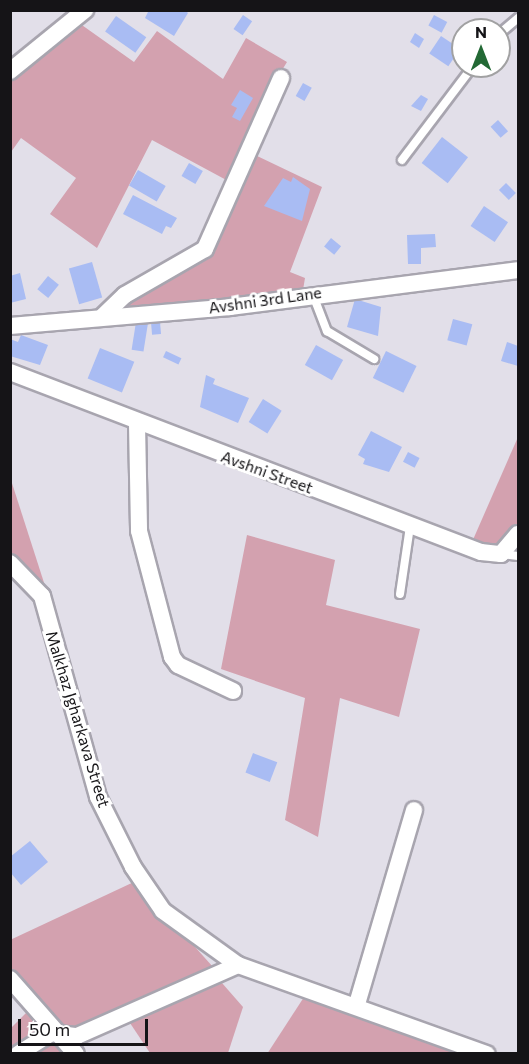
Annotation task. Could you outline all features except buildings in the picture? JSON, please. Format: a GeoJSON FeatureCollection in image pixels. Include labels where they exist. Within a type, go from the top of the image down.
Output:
{"type":"FeatureCollection","features":[{"type":"Feature","properties":{"kind":"street"},"geometry":{"type":"LineString","coordinates":[[10,71],[85,10]]}},
{"type":"Feature","properties":{"kind":"street"},"geometry":{"type":"LineString","coordinates":[[103,316],[125,295],[205,249],[281,78]]}},
{"type":"Feature","properties":{"kind":"street","name":"Avshni 3rd Lane"},"geometry":{"type":"LineString","coordinates":[[10,327],[313,295],[519,270]]}},
{"type":"Feature","properties":{"kind":"street","name":"Avshni Street"},"geometry":{"type":"LineString","coordinates":[[10,372],[137,424],[410,526],[481,552],[501,554]]}},
{"type":"Feature","properties":{"kind":"street"},"geometry":{"type":"LineString","coordinates":[[137,424],[139,531],[172,657],[178,665],[233,691]]}},
{"type":"Feature","properties":{"kind":"street"},"geometry":{"type":"LineString","coordinates":[[501,554],[519,534]]}},
{"type":"Feature","properties":{"kind":"street","name":"Malkhaz Jgharkava Street"},"geometry":{"type":"LineString","coordinates":[[10,563],[42,596],[98,797],[133,867],[163,910],[238,965],[357,1004],[487,1053]]}},
{"type":"Feature","properties":{"kind":"street"},"geometry":{"type":"LineString","coordinates":[[357,1004],[414,810]]}},
{"type":"Feature","properties":{"kind":"street"},"geometry":{"type":"LineString","coordinates":[[18,1053],[51,1033],[77,1036],[238,965]]}},
{"type":"Feature","properties":{"kind":"street"},"geometry":{"type":"LineString","coordinates":[[10,979],[65,1035],[76,1053]]}},
{"type":"Feature","properties":{"kind":"lane"},"geometry":{"type":"LineString","coordinates":[[402,160],[464,78]]}},
{"type":"Feature","properties":{"kind":"lane"},"geometry":{"type":"LineString","coordinates":[[313,295],[327,332],[374,359]]}},
{"type":"Feature","properties":{"kind":"lane"},"geometry":{"type":"LineString","coordinates":[[400,594],[410,526]]}},
{"type":"Feature","properties":{"kind":"lane"},"geometry":{"type":"LineString","coordinates":[[501,554],[519,556]]}},
{"type":"Feature","properties":{"kind":"shaded area"},"geometry":{"type":"Polygon","coordinates":[[[79,23],[134,62],[157,31],[223,79],[246,38],[287,62],[257,111],[230,182],[152,140],[97,248],[50,214],[76,178],[21,138],[11,152],[11,76],[79,23]]]}},
{"type":"Feature","properties":{"kind":"shaded area"},"geometry":{"type":"Polygon","coordinates":[[[251,153],[322,187],[290,272],[305,278],[303,290],[117,310],[208,252],[222,234],[251,153]]]}},
{"type":"Feature","properties":{"kind":"shaded area"},"geometry":{"type":"Polygon","coordinates":[[[518,437],[518,524],[496,544],[472,542],[518,437]]]}},
{"type":"Feature","properties":{"kind":"shaded area"},"geometry":{"type":"Polygon","coordinates":[[[10,477],[47,592],[11,553],[10,477]]]}},
{"type":"Feature","properties":{"kind":"shaded area"},"geometry":{"type":"Polygon","coordinates":[[[247,535],[335,560],[326,605],[420,629],[399,717],[340,698],[318,837],[285,820],[305,698],[221,669],[247,535]]]}},
{"type":"Feature","properties":{"kind":"shaded area"},"geometry":{"type":"Polygon","coordinates":[[[136,881],[213,967],[71,1033],[11,971],[10,940],[136,881]]]}},
{"type":"Feature","properties":{"kind":"shaded area"},"geometry":{"type":"Polygon","coordinates":[[[222,983],[243,1007],[228,1053],[150,1053],[128,1020],[222,983]]]}},
{"type":"Feature","properties":{"kind":"shaded area"},"geometry":{"type":"Polygon","coordinates":[[[306,994],[474,1054],[267,1054],[306,994]]]}},
{"type":"Feature","properties":{"kind":"shaded area"},"geometry":{"type":"Polygon","coordinates":[[[32,1007],[69,1054],[11,1054],[11,1028],[32,1007]]]}}]}
